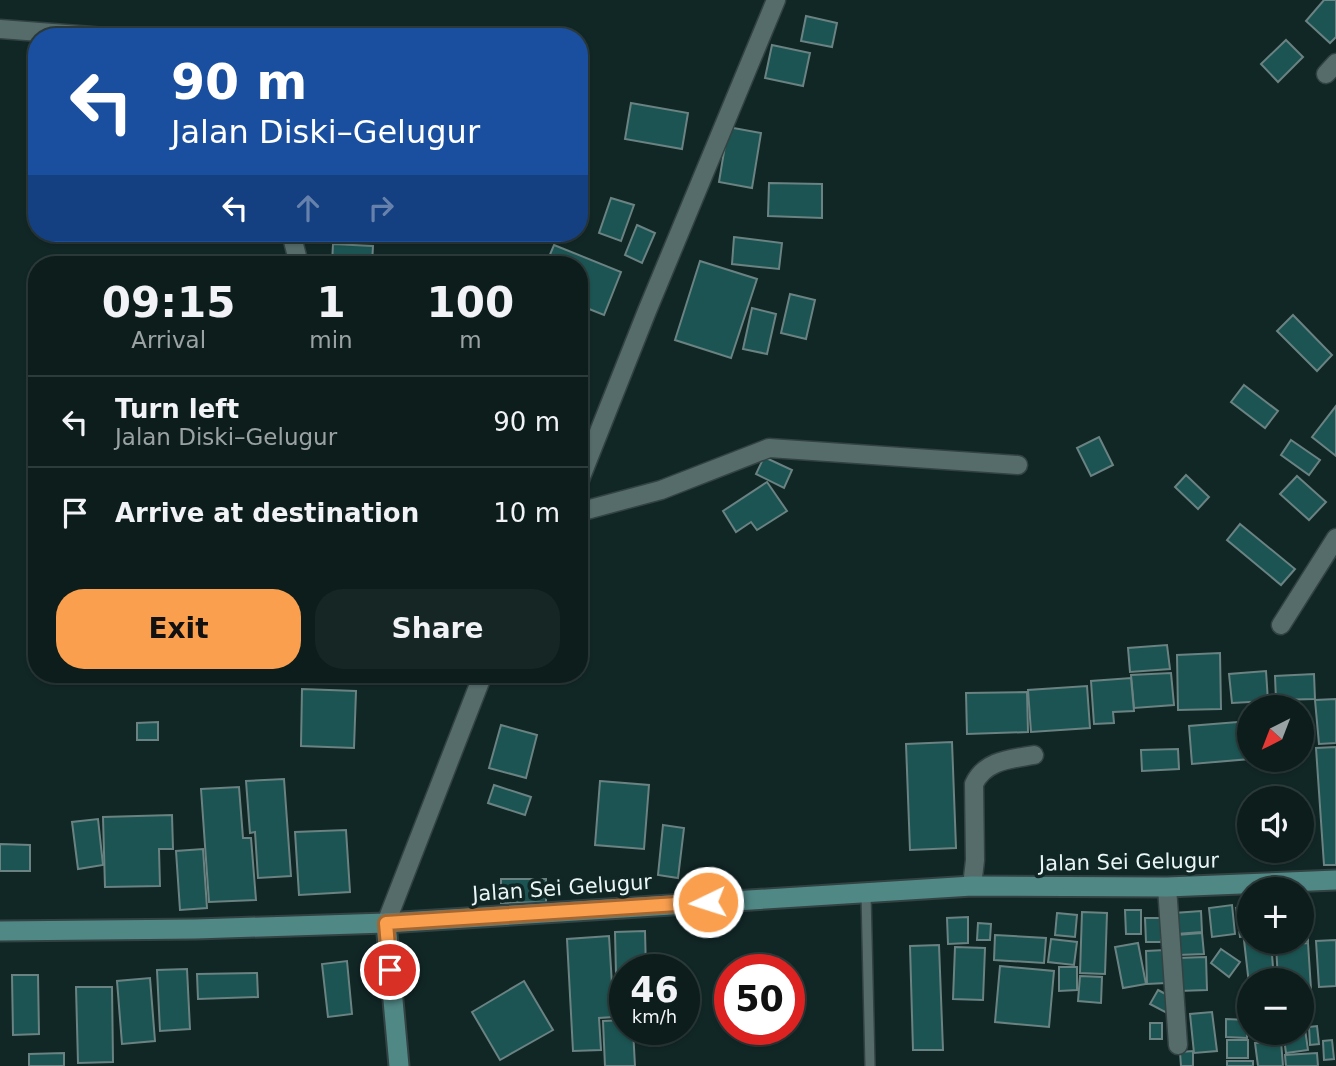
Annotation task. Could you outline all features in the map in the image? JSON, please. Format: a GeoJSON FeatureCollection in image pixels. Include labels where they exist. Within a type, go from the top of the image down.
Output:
{"type":"FeatureCollection","features":[{"type":"Feature","properties":{"kind":"main road","name":"Jalan Sei Gelugur"},"geometry":{"type":"LineString","coordinates":[[0,931],[386,923],[972,886],[1167,887],[1336,880]]}},
{"type":"Feature","properties":{"kind":"main road"},"geometry":{"type":"LineString","coordinates":[[386,923],[399,1066]]}},
{"type":"Feature","properties":{"kind":"street"},"geometry":{"type":"LineString","coordinates":[[588,459],[776,0]]}},
{"type":"Feature","properties":{"kind":"street"},"geometry":{"type":"LineString","coordinates":[[0,29],[28,31]]}},
{"type":"Feature","properties":{"kind":"street"},"geometry":{"type":"LineString","coordinates":[[588,509],[661,489],[769,448],[1018,465]]}},
{"type":"Feature","properties":{"kind":"street"},"geometry":{"type":"LineString","coordinates":[[1281,625],[1336,538]]}},
{"type":"Feature","properties":{"kind":"street"},"geometry":{"type":"LineString","coordinates":[[386,923],[479,683]]}},
{"type":"Feature","properties":{"kind":"street"},"geometry":{"type":"LineString","coordinates":[[972,886],[975,860],[974,784],[978,775],[995,762],[1034,755]]}},
{"type":"Feature","properties":{"kind":"street"},"geometry":{"type":"LineString","coordinates":[[1167,887],[1178,1045]]}},
{"type":"Feature","properties":{"kind":"lane"},"geometry":{"type":"LineString","coordinates":[[866,892],[870,1066]]}},
{"type":"Feature","properties":{"kind":"building"},"geometry":{"type":"Polygon","coordinates":[[[1324,0],[1336,0],[1336,37],[1330,43],[1306,21],[1324,0]]]}},
{"type":"Feature","properties":{"kind":"building"},"geometry":{"type":"Polygon","coordinates":[[[806,16],[837,23],[832,47],[801,41],[806,16]]]}},
{"type":"Feature","properties":{"kind":"building"},"geometry":{"type":"Polygon","coordinates":[[[1286,40],[1303,57],[1278,82],[1261,64],[1286,40]]]}},
{"type":"Feature","properties":{"kind":"building"},"geometry":{"type":"Polygon","coordinates":[[[772,45],[810,53],[803,86],[765,78],[772,45]]]}},
{"type":"Feature","properties":{"kind":"building"},"geometry":{"type":"Polygon","coordinates":[[[631,103],[688,113],[682,149],[625,139],[631,103]]]}},
{"type":"Feature","properties":{"kind":"building"},"geometry":{"type":"Polygon","coordinates":[[[728,127],[761,133],[752,188],[719,182],[728,127]]]}},
{"type":"Feature","properties":{"kind":"building"},"geometry":{"type":"Polygon","coordinates":[[[769,183],[822,184],[822,218],[768,216],[769,183]]]}},
{"type":"Feature","properties":{"kind":"building"},"geometry":{"type":"Polygon","coordinates":[[[611,198],[634,205],[621,241],[599,233],[611,198]]]}},
{"type":"Feature","properties":{"kind":"building"},"geometry":{"type":"Polygon","coordinates":[[[637,225],[655,233],[642,263],[625,255],[637,225]]]}},
{"type":"Feature","properties":{"kind":"building"},"geometry":{"type":"Polygon","coordinates":[[[734,237],[782,243],[779,269],[732,264],[734,237]]]}},
{"type":"Feature","properties":{"kind":"building"},"geometry":{"type":"Polygon","coordinates":[[[333,244],[373,246],[372,256],[332,256],[333,244]]]}},
{"type":"Feature","properties":{"kind":"building"},"geometry":{"type":"Polygon","coordinates":[[[554,245],[581,256],[549,256],[554,245]]]}},
{"type":"Feature","properties":{"kind":"building"},"geometry":{"type":"Polygon","coordinates":[[[588,259],[621,272],[604,315],[588,309],[588,259]]]}},
{"type":"Feature","properties":{"kind":"building"},"geometry":{"type":"Polygon","coordinates":[[[700,261],[757,279],[731,358],[675,340],[700,261]]]}},
{"type":"Feature","properties":{"kind":"building"},"geometry":{"type":"Polygon","coordinates":[[[790,294],[815,300],[806,339],[781,333],[790,294]]]}},
{"type":"Feature","properties":{"kind":"building"},"geometry":{"type":"Polygon","coordinates":[[[752,308],[776,314],[767,354],[743,349],[752,308]]]}},
{"type":"Feature","properties":{"kind":"building"},"geometry":{"type":"Polygon","coordinates":[[[1293,315],[1332,355],[1317,371],[1277,331],[1293,315]]]}},
{"type":"Feature","properties":{"kind":"building"},"geometry":{"type":"Polygon","coordinates":[[[1244,385],[1278,411],[1265,428],[1231,402],[1244,385]]]}},
{"type":"Feature","properties":{"kind":"building"},"geometry":{"type":"Polygon","coordinates":[[[1336,406],[1336,456],[1312,437],[1336,406]]]}},
{"type":"Feature","properties":{"kind":"building"},"geometry":{"type":"Polygon","coordinates":[[[1099,437],[1113,465],[1091,476],[1077,448],[1099,437]]]}},
{"type":"Feature","properties":{"kind":"building"},"geometry":{"type":"Polygon","coordinates":[[[1291,440],[1320,460],[1309,475],[1281,455],[1291,440]]]}},
{"type":"Feature","properties":{"kind":"building"},"geometry":{"type":"Polygon","coordinates":[[[764,457],[792,470],[784,488],[756,474],[764,457]]]}},
{"type":"Feature","properties":{"kind":"building"},"geometry":{"type":"Polygon","coordinates":[[[1186,475],[1209,497],[1198,509],[1175,487],[1186,475]]]}},
{"type":"Feature","properties":{"kind":"building"},"geometry":{"type":"Polygon","coordinates":[[[1297,476],[1326,502],[1309,520],[1280,494],[1297,476]]]}},
{"type":"Feature","properties":{"kind":"building"},"geometry":{"type":"Polygon","coordinates":[[[767,482],[787,511],[757,530],[751,522],[736,532],[723,511],[767,482]]]}},
{"type":"Feature","properties":{"kind":"building"},"geometry":{"type":"Polygon","coordinates":[[[1240,524],[1295,569],[1281,585],[1227,540],[1240,524]]]}},
{"type":"Feature","properties":{"kind":"building"},"geometry":{"type":"Polygon","coordinates":[[[1167,645],[1170,669],[1130,672],[1128,648],[1167,645]]]}},
{"type":"Feature","properties":{"kind":"building"},"geometry":{"type":"Polygon","coordinates":[[[1220,653],[1221,709],[1178,710],[1177,655],[1220,653]]]}},
{"type":"Feature","properties":{"kind":"building"},"geometry":{"type":"Polygon","coordinates":[[[1266,671],[1268,695],[1237,695],[1237,703],[1232,703],[1229,674],[1266,671]]]}},
{"type":"Feature","properties":{"kind":"building"},"geometry":{"type":"Polygon","coordinates":[[[1171,673],[1174,705],[1134,708],[1131,675],[1171,673]]]}},
{"type":"Feature","properties":{"kind":"building"},"geometry":{"type":"Polygon","coordinates":[[[1314,674],[1315,699],[1314,695],[1276,695],[1275,676],[1314,674]]]}},
{"type":"Feature","properties":{"kind":"building"},"geometry":{"type":"Polygon","coordinates":[[[1131,678],[1134,711],[1113,712],[1114,723],[1094,724],[1091,681],[1131,678]]]}},
{"type":"Feature","properties":{"kind":"building"},"geometry":{"type":"Polygon","coordinates":[[[1087,686],[1090,728],[1031,732],[1028,690],[1087,686]]]}},
{"type":"Feature","properties":{"kind":"building"},"geometry":{"type":"Polygon","coordinates":[[[302,689],[356,691],[354,748],[301,746],[302,689]]]}},
{"type":"Feature","properties":{"kind":"building"},"geometry":{"type":"Polygon","coordinates":[[[1027,692],[1028,732],[967,734],[966,693],[1027,692]]]}},
{"type":"Feature","properties":{"kind":"building"},"geometry":{"type":"Polygon","coordinates":[[[1336,699],[1336,743],[1319,744],[1315,700],[1336,699]]]}},
{"type":"Feature","properties":{"kind":"building"},"geometry":{"type":"Polygon","coordinates":[[[158,722],[158,740],[137,740],[137,723],[158,722]]]}},
{"type":"Feature","properties":{"kind":"building"},"geometry":{"type":"Polygon","coordinates":[[[1237,722],[1237,760],[1192,764],[1189,726],[1237,722]]]}},
{"type":"Feature","properties":{"kind":"building"},"geometry":{"type":"Polygon","coordinates":[[[501,725],[537,735],[526,778],[489,768],[501,725]]]}},
{"type":"Feature","properties":{"kind":"building"},"geometry":{"type":"Polygon","coordinates":[[[952,742],[956,848],[910,850],[906,744],[952,742]]]}},
{"type":"Feature","properties":{"kind":"building"},"geometry":{"type":"Polygon","coordinates":[[[1336,747],[1336,865],[1324,865],[1316,748],[1336,747]]]}},
{"type":"Feature","properties":{"kind":"building"},"geometry":{"type":"Polygon","coordinates":[[[1178,749],[1179,769],[1142,771],[1141,750],[1178,749]]]}},
{"type":"Feature","properties":{"kind":"building"},"geometry":{"type":"Polygon","coordinates":[[[284,779],[291,876],[258,878],[255,832],[250,833],[246,781],[284,779]]]}},
{"type":"Feature","properties":{"kind":"building"},"geometry":{"type":"Polygon","coordinates":[[[600,781],[649,785],[644,849],[595,845],[600,781]]]}},
{"type":"Feature","properties":{"kind":"building"},"geometry":{"type":"Polygon","coordinates":[[[494,785],[531,797],[525,815],[488,803],[494,785]]]}},
{"type":"Feature","properties":{"kind":"building"},"geometry":{"type":"Polygon","coordinates":[[[239,787],[243,838],[251,838],[256,900],[209,902],[201,789],[239,787]]]}},
{"type":"Feature","properties":{"kind":"building"},"geometry":{"type":"Polygon","coordinates":[[[172,815],[173,849],[159,849],[160,886],[105,887],[103,817],[172,815]]]}},
{"type":"Feature","properties":{"kind":"building"},"geometry":{"type":"Polygon","coordinates":[[[98,819],[103,865],[78,869],[72,822],[98,819]]]}},
{"type":"Feature","properties":{"kind":"building"},"geometry":{"type":"Polygon","coordinates":[[[663,825],[684,828],[678,878],[658,875],[663,825]]]}},
{"type":"Feature","properties":{"kind":"building"},"geometry":{"type":"Polygon","coordinates":[[[346,830],[350,892],[299,895],[295,832],[346,830]]]}},
{"type":"Feature","properties":{"kind":"building"},"geometry":{"type":"Polygon","coordinates":[[[0,844],[30,845],[30,871],[0,871],[0,844]]]}},
{"type":"Feature","properties":{"kind":"building"},"geometry":{"type":"Polygon","coordinates":[[[203,849],[207,908],[180,910],[176,851],[203,849]]]}},
{"type":"Feature","properties":{"kind":"building"},"geometry":{"type":"Polygon","coordinates":[[[501,879],[546,879],[546,902],[501,903],[501,879]]]}},
{"type":"Feature","properties":{"kind":"building"},"geometry":{"type":"Polygon","coordinates":[[[1232,905],[1235,934],[1212,937],[1209,908],[1232,905]]]}},
{"type":"Feature","properties":{"kind":"building"},"geometry":{"type":"Polygon","coordinates":[[[1125,910],[1141,910],[1141,934],[1126,934],[1125,910]]]}},
{"type":"Feature","properties":{"kind":"building"},"geometry":{"type":"Polygon","coordinates":[[[1201,911],[1202,932],[1176,934],[1174,913],[1201,911]]]}},
{"type":"Feature","properties":{"kind":"building"},"geometry":{"type":"Polygon","coordinates":[[[1082,912],[1107,913],[1105,974],[1080,973],[1082,912]]]}},
{"type":"Feature","properties":{"kind":"building"},"geometry":{"type":"Polygon","coordinates":[[[1057,913],[1077,915],[1075,937],[1055,935],[1057,913]]]}},
{"type":"Feature","properties":{"kind":"building"},"geometry":{"type":"Polygon","coordinates":[[[968,917],[968,943],[948,944],[947,918],[968,917]]]}},
{"type":"Feature","properties":{"kind":"building"},"geometry":{"type":"Polygon","coordinates":[[[1145,918],[1161,918],[1161,942],[1146,942],[1145,918]]]}},
{"type":"Feature","properties":{"kind":"building"},"geometry":{"type":"Polygon","coordinates":[[[978,923],[991,924],[990,940],[977,940],[978,923]]]}},
{"type":"Feature","properties":{"kind":"building"},"geometry":{"type":"Polygon","coordinates":[[[645,931],[646,954],[616,954],[615,932],[645,931]]]}},
{"type":"Feature","properties":{"kind":"building"},"geometry":{"type":"Polygon","coordinates":[[[1202,933],[1204,954],[1178,955],[1176,935],[1202,933]]]}},
{"type":"Feature","properties":{"kind":"building"},"geometry":{"type":"Polygon","coordinates":[[[995,935],[1046,938],[1044,963],[994,960],[995,935]]]}},
{"type":"Feature","properties":{"kind":"building"},"geometry":{"type":"Polygon","coordinates":[[[609,936],[609,1017],[599,1018],[601,1050],[573,1051],[567,939],[609,936]]]}},
{"type":"Feature","properties":{"kind":"building"},"geometry":{"type":"Polygon","coordinates":[[[1051,939],[1077,942],[1074,965],[1048,962],[1051,939]]]}},
{"type":"Feature","properties":{"kind":"building"},"geometry":{"type":"Polygon","coordinates":[[[1336,940],[1336,986],[1319,987],[1316,941],[1336,940]]]}},
{"type":"Feature","properties":{"kind":"building"},"geometry":{"type":"Polygon","coordinates":[[[1138,943],[1146,984],[1123,988],[1115,947],[1138,943]]]}},
{"type":"Feature","properties":{"kind":"building"},"geometry":{"type":"Polygon","coordinates":[[[939,945],[943,1050],[913,1050],[910,946],[939,945]]]}},
{"type":"Feature","properties":{"kind":"building"},"geometry":{"type":"Polygon","coordinates":[[[955,947],[985,948],[983,1000],[953,999],[955,947]]]}},
{"type":"Feature","properties":{"kind":"building"},"geometry":{"type":"Polygon","coordinates":[[[1221,949],[1240,962],[1229,977],[1211,963],[1221,949]]]}},
{"type":"Feature","properties":{"kind":"building"},"geometry":{"type":"Polygon","coordinates":[[[1165,950],[1166,983],[1147,984],[1146,951],[1165,950]]]}},
{"type":"Feature","properties":{"kind":"building"},"geometry":{"type":"Polygon","coordinates":[[[1246,954],[1272,954],[1273,968],[1247,968],[1246,954]]]}},
{"type":"Feature","properties":{"kind":"building"},"geometry":{"type":"Polygon","coordinates":[[[1277,954],[1309,954],[1310,968],[1277,968],[1277,954]]]}},
{"type":"Feature","properties":{"kind":"building"},"geometry":{"type":"Polygon","coordinates":[[[1206,957],[1207,990],[1179,991],[1177,958],[1206,957]]]}},
{"type":"Feature","properties":{"kind":"building"},"geometry":{"type":"Polygon","coordinates":[[[347,961],[352,1014],[328,1017],[322,964],[347,961]]]}},
{"type":"Feature","properties":{"kind":"building"},"geometry":{"type":"Polygon","coordinates":[[[1000,966],[1054,971],[1049,1027],[995,1022],[1000,966]]]}},
{"type":"Feature","properties":{"kind":"building"},"geometry":{"type":"Polygon","coordinates":[[[1059,967],[1077,967],[1077,990],[1059,991],[1059,967]]]}},
{"type":"Feature","properties":{"kind":"building"},"geometry":{"type":"Polygon","coordinates":[[[187,969],[190,1029],[160,1031],[157,970],[187,969]]]}},
{"type":"Feature","properties":{"kind":"building"},"geometry":{"type":"Polygon","coordinates":[[[257,973],[258,997],[198,999],[197,974],[257,973]]]}},
{"type":"Feature","properties":{"kind":"building"},"geometry":{"type":"Polygon","coordinates":[[[12,975],[38,975],[39,1034],[13,1035],[12,975]]]}},
{"type":"Feature","properties":{"kind":"building"},"geometry":{"type":"Polygon","coordinates":[[[1080,976],[1102,977],[1101,1003],[1078,1001],[1080,976]]]}},
{"type":"Feature","properties":{"kind":"building"},"geometry":{"type":"Polygon","coordinates":[[[150,978],[155,1041],[122,1044],[117,981],[150,978]]]}},
{"type":"Feature","properties":{"kind":"building"},"geometry":{"type":"Polygon","coordinates":[[[524,981],[553,1030],[500,1060],[472,1012],[524,981]]]}},
{"type":"Feature","properties":{"kind":"building"},"geometry":{"type":"Polygon","coordinates":[[[76,987],[112,987],[113,1062],[78,1063],[76,987]]]}},
{"type":"Feature","properties":{"kind":"building"},"geometry":{"type":"Polygon","coordinates":[[[1158,990],[1175,999],[1167,1013],[1150,1004],[1158,990]]]}},
{"type":"Feature","properties":{"kind":"building"},"geometry":{"type":"Polygon","coordinates":[[[1212,1012],[1217,1051],[1194,1053],[1190,1014],[1212,1012]]]}},
{"type":"Feature","properties":{"kind":"building"},"geometry":{"type":"Polygon","coordinates":[[[1226,1019],[1237,1020],[1237,1038],[1226,1037],[1226,1019]]]}},
{"type":"Feature","properties":{"kind":"building"},"geometry":{"type":"Polygon","coordinates":[[[603,1021],[609,1021],[609,1045],[634,1045],[635,1066],[605,1066],[603,1021]]]}},
{"type":"Feature","properties":{"kind":"building"},"geometry":{"type":"Polygon","coordinates":[[[1150,1023],[1162,1023],[1162,1039],[1150,1039],[1150,1023]]]}},
{"type":"Feature","properties":{"kind":"building"},"geometry":{"type":"Polygon","coordinates":[[[1314,1026],[1317,1026],[1319,1044],[1314,1045],[1314,1026]]]}},
{"type":"Feature","properties":{"kind":"building"},"geometry":{"type":"Polygon","coordinates":[[[1227,1040],[1237,1040],[1237,1045],[1248,1045],[1248,1058],[1227,1058],[1227,1040]]]}},
{"type":"Feature","properties":{"kind":"building"},"geometry":{"type":"Polygon","coordinates":[[[1332,1040],[1334,1059],[1324,1060],[1323,1041],[1332,1040]]]}},
{"type":"Feature","properties":{"kind":"building"},"geometry":{"type":"Polygon","coordinates":[[[1255,1045],[1281,1045],[1283,1066],[1258,1066],[1255,1045]]]}},
{"type":"Feature","properties":{"kind":"building"},"geometry":{"type":"Polygon","coordinates":[[[1285,1045],[1307,1045],[1308,1050],[1286,1053],[1285,1045]]]}},
{"type":"Feature","properties":{"kind":"building"},"geometry":{"type":"Polygon","coordinates":[[[1193,1051],[1193,1066],[1181,1066],[1180,1052],[1193,1051]]]}},
{"type":"Feature","properties":{"kind":"building"},"geometry":{"type":"Polygon","coordinates":[[[64,1053],[64,1066],[29,1066],[29,1054],[64,1053]]]}},
{"type":"Feature","properties":{"kind":"building"},"geometry":{"type":"Polygon","coordinates":[[[1317,1053],[1318,1066],[1286,1066],[1285,1055],[1317,1053]]]}},
{"type":"Feature","properties":{"kind":"building"},"geometry":{"type":"Polygon","coordinates":[[[1227,1061],[1253,1061],[1253,1066],[1227,1066],[1227,1061]]]}},
{"type":"Feature","properties":{"kind":"route"},"geometry":{"type":"LineString","coordinates":[[390,970],[386,923],[708,902]]}}]}
